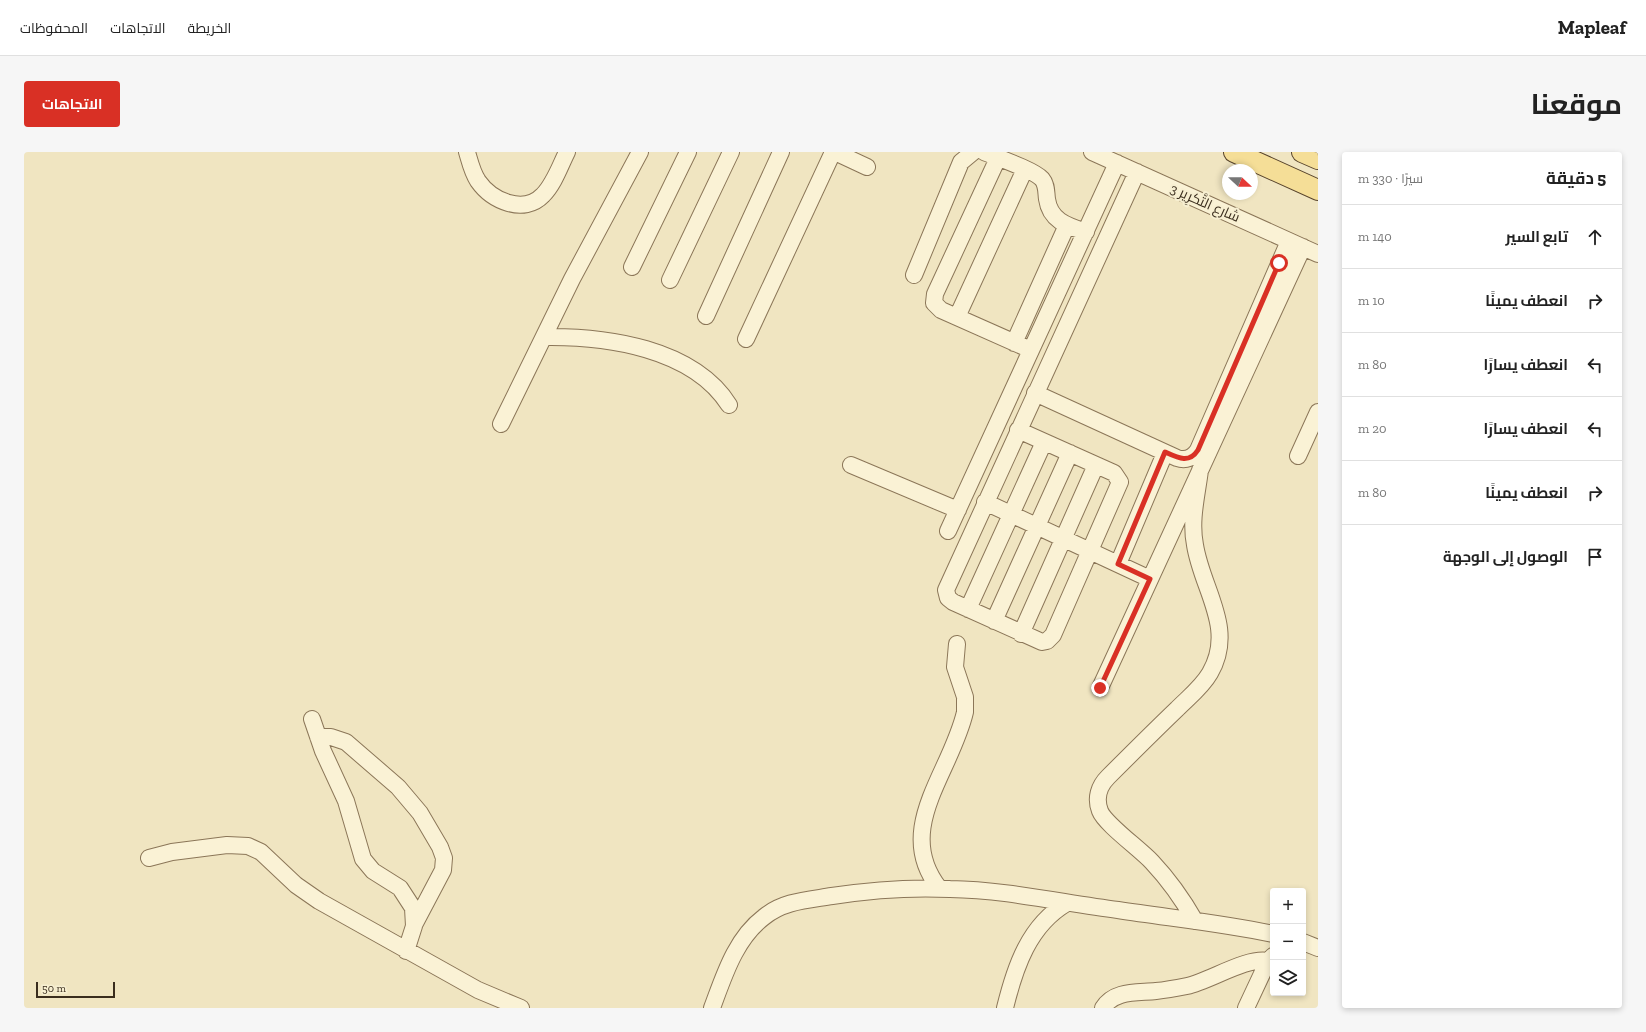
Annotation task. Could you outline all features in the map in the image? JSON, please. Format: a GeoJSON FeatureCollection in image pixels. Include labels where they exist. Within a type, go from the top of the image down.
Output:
{"type":"FeatureCollection","features":[{"type":"Feature","properties":{"kind":"main road"},"geometry":{"type":"LineString","coordinates":[[1234,152],[1318,190]]}},
{"type":"Feature","properties":{"kind":"main road"},"geometry":{"type":"LineString","coordinates":[[1302,152],[1318,159]]}},
{"type":"Feature","properties":{"kind":"street"},"geometry":{"type":"LineString","coordinates":[[467,152],[472,170],[482,186],[493,196],[506,202],[524,205],[538,200],[548,190],[567,152]]}},
{"type":"Feature","properties":{"kind":"street"},"geometry":{"type":"LineString","coordinates":[[501,424],[572,279],[640,152]]}},
{"type":"Feature","properties":{"kind":"street"},"geometry":{"type":"LineString","coordinates":[[632,267],[688,152]]}},
{"type":"Feature","properties":{"kind":"street"},"geometry":{"type":"LineString","coordinates":[[670,280],[731,152]]}},
{"type":"Feature","properties":{"kind":"street"},"geometry":{"type":"LineString","coordinates":[[706,316],[781,152]]}},
{"type":"Feature","properties":{"kind":"street"},"geometry":{"type":"LineString","coordinates":[[746,339],[834,152],[867,167]]}},
{"type":"Feature","properties":{"kind":"street"},"geometry":{"type":"LineString","coordinates":[[914,275],[961,162],[973,152]]}},
{"type":"Feature","properties":{"kind":"street","name":"شارع التَّكرِير 3"},"geometry":{"type":"LineString","coordinates":[[1092,152],[1318,254]]}},
{"type":"Feature","properties":{"kind":"street"},"geometry":{"type":"LineString","coordinates":[[1314,152],[1318,159]]}},
{"type":"Feature","properties":{"kind":"street"},"geometry":{"type":"LineString","coordinates":[[1031,350],[937,307],[933,298],[991,155],[1034,173],[1042,180],[1046,189],[1049,210],[1054,216],[1067,225],[1086,232]]}},
{"type":"Feature","properties":{"kind":"street"},"geometry":{"type":"LineString","coordinates":[[948,531],[1118,163]]}},
{"type":"Feature","properties":{"kind":"street"},"geometry":{"type":"LineString","coordinates":[[957,317],[1025,169]]}},
{"type":"Feature","properties":{"kind":"street"},"geometry":{"type":"LineString","coordinates":[[1018,430],[1114,472],[1120,482],[1050,639],[1042,642],[1021,634],[950,600],[946,590],[985,502],[1018,430],[1035,394],[1137,172]]}},
{"type":"Feature","properties":{"kind":"street"},"geometry":{"type":"LineString","coordinates":[[1014,343],[1067,225]]}},
{"type":"Feature","properties":{"kind":"street"},"geometry":{"type":"LineString","coordinates":[[1035,394],[1165,452],[1185,459],[1193,456],[1198,450],[1296,244]]}},
{"type":"Feature","properties":{"kind":"street"},"geometry":{"type":"LineString","coordinates":[[1100,688],[1200,470],[1296,244]]}},
{"type":"Feature","properties":{"kind":"street"},"geometry":{"type":"LineString","coordinates":[[544,337],[565,337],[607,341],[628,345],[668,358],[707,379],[723,396],[729,405]]}},
{"type":"Feature","properties":{"kind":"street"},"geometry":{"type":"LineString","coordinates":[[1298,456],[1318,412]]}},
{"type":"Feature","properties":{"kind":"street"},"geometry":{"type":"LineString","coordinates":[[968,609],[1044,442]]}},
{"type":"Feature","properties":{"kind":"street"},"geometry":{"type":"LineString","coordinates":[[1118,564],[1165,452]]}},
{"type":"Feature","properties":{"kind":"street"},"geometry":{"type":"LineString","coordinates":[[994,621],[1070,453]]}},
{"type":"Feature","properties":{"kind":"street"},"geometry":{"type":"LineString","coordinates":[[851,465],[958,510]]}},
{"type":"Feature","properties":{"kind":"street"},"geometry":{"type":"LineString","coordinates":[[1021,634],[1096,465]]}},
{"type":"Feature","properties":{"kind":"street"},"geometry":{"type":"LineString","coordinates":[[1195,921],[1176,890],[1152,862],[1105,819],[1099,809],[1098,799],[1104,781],[1197,690],[1210,673],[1216,659],[1220,636],[1218,617],[1199,564],[1194,536],[1194,515],[1200,470]]}},
{"type":"Feature","properties":{"kind":"street"},"geometry":{"type":"LineString","coordinates":[[985,502],[1150,579]]}},
{"type":"Feature","properties":{"kind":"street"},"geometry":{"type":"LineString","coordinates":[[939,888],[928,871],[922,856],[920,840],[926,813],[965,712],[965,697],[954,667],[957,644]]}},
{"type":"Feature","properties":{"kind":"street"},"geometry":{"type":"LineString","coordinates":[[312,718],[318,737],[346,801],[363,859],[373,871],[393,883],[405,894],[413,908],[414,926]]}},
{"type":"Feature","properties":{"kind":"street"},"geometry":{"type":"LineString","coordinates":[[318,737],[331,737],[346,742],[398,787],[420,813],[440,847],[444,858],[443,870],[414,926],[406,952]]}},
{"type":"Feature","properties":{"kind":"street"},"geometry":{"type":"LineString","coordinates":[[149,858],[172,852],[227,845],[241,845],[254,849],[261,852],[307,893],[406,952],[478,990],[521,1008]]}},
{"type":"Feature","properties":{"kind":"street"},"geometry":{"type":"LineString","coordinates":[[712,1008],[728,967],[741,942],[756,924],[775,909],[797,902],[860,891],[939,888],[987,891],[1195,921],[1270,934]]}},
{"type":"Feature","properties":{"kind":"street"},"geometry":{"type":"LineString","coordinates":[[1005,1008],[1021,958],[1033,934],[1051,913],[1067,903]]}},
{"type":"Feature","properties":{"kind":"street"},"geometry":{"type":"LineString","coordinates":[[1306,943],[1318,948]]}},
{"type":"Feature","properties":{"kind":"street"},"geometry":{"type":"LineString","coordinates":[[1103,1008],[1109,1000],[1122,994],[1158,991],[1194,984],[1251,962],[1270,959]]}},
{"type":"Feature","properties":{"kind":"street"},"geometry":{"type":"LineString","coordinates":[[1246,1008],[1270,960]]}},
{"type":"Feature","properties":{"kind":"route"},"geometry":{"type":"LineString","coordinates":[[1100,688],[1150,579],[1118,564],[1165,452],[1181,459],[1189,458],[1196,454],[1279,263]]}}]}
